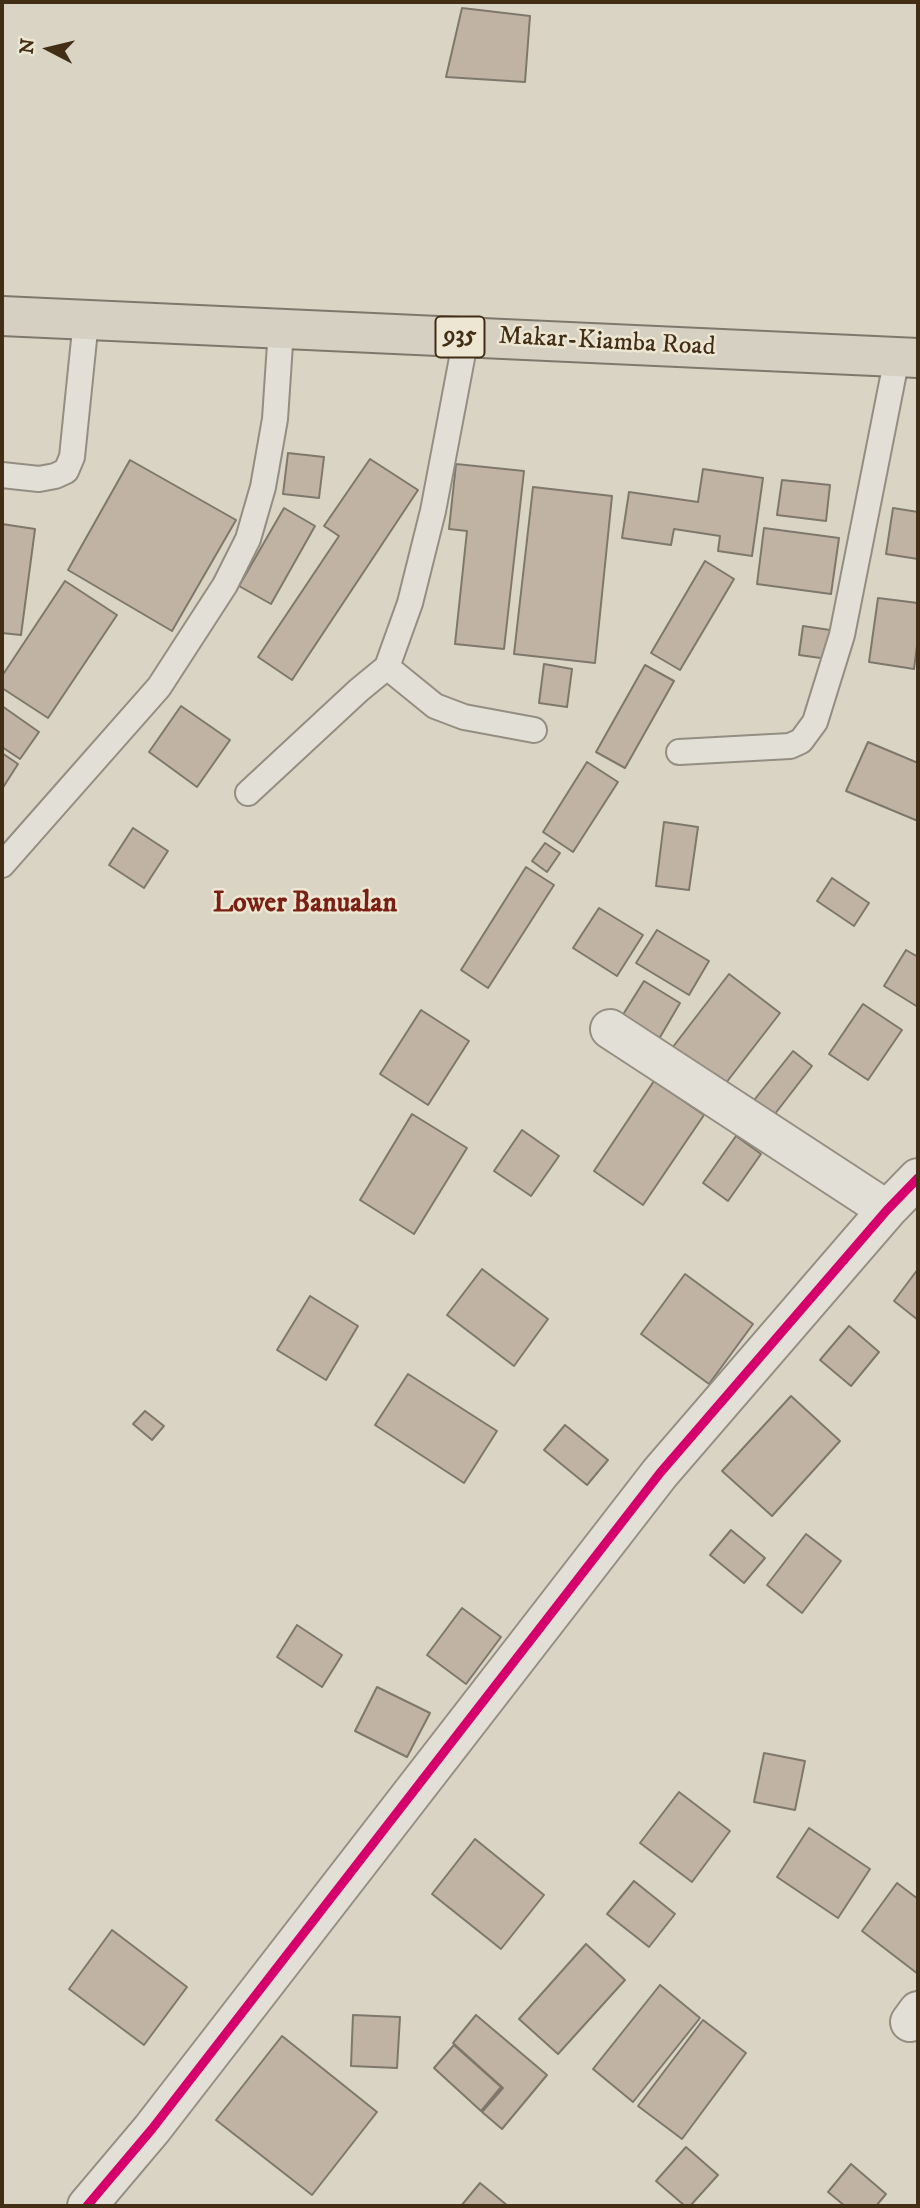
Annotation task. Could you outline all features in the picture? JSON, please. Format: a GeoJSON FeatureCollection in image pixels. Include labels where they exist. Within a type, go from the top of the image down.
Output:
{"type":"FeatureCollection","features":[{"type":"Feature","properties":{"kind":"main road","name":"Makar-Kiamba Road"},"geometry":{"type":"LineString","coordinates":[[2,316],[908,357]]}},
{"type":"Feature","properties":{"kind":"street"},"geometry":{"type":"LineString","coordinates":[[610,1029],[887,1210]]}},
{"type":"Feature","properties":{"kind":"street"},"geometry":{"type":"LineString","coordinates":[[97,2203],[660,1473],[887,1210],[918,1178]]}},
{"type":"Feature","properties":{"kind":"lane"},"geometry":{"type":"LineString","coordinates":[[2,475],[39,479],[66,471],[72,457],[86,320]]}},
{"type":"Feature","properties":{"kind":"lane"},"geometry":{"type":"LineString","coordinates":[[2,865],[159,687],[231,574],[248,540],[263,487],[275,419],[281,328]]}},
{"type":"Feature","properties":{"kind":"lane"},"geometry":{"type":"LineString","coordinates":[[248,793],[387,667],[410,603],[433,511],[466,337]]}},
{"type":"Feature","properties":{"kind":"lane"},"geometry":{"type":"LineString","coordinates":[[679,752],[790,746],[801,741],[816,722],[842,635],[908,357]]}},
{"type":"Feature","properties":{"kind":"lane"},"geometry":{"type":"LineString","coordinates":[[387,667],[435,706],[464,717],[534,730]]}},
{"type":"Feature","properties":{"kind":"building"},"geometry":{"type":"Polygon","coordinates":[[[462,8],[530,16],[525,82],[446,77],[462,8]]]}},
{"type":"Feature","properties":{"kind":"building"},"geometry":{"type":"Polygon","coordinates":[[[288,453],[324,457],[319,498],[283,494],[288,453]]]}},
{"type":"Feature","properties":{"kind":"building"},"geometry":{"type":"Polygon","coordinates":[[[370,459],[418,490],[292,680],[258,657],[339,536],[324,526],[370,459]]]}},
{"type":"Feature","properties":{"kind":"building"},"geometry":{"type":"Polygon","coordinates":[[[130,460],[236,520],[172,631],[68,570],[130,460]]]}},
{"type":"Feature","properties":{"kind":"building"},"geometry":{"type":"Polygon","coordinates":[[[456,464],[524,471],[504,649],[455,644],[467,531],[449,529],[456,464]]]}},
{"type":"Feature","properties":{"kind":"building"},"geometry":{"type":"Polygon","coordinates":[[[703,469],[763,478],[752,556],[718,551],[720,536],[674,529],[671,545],[622,538],[629,492],[698,502],[703,469]]]}},
{"type":"Feature","properties":{"kind":"building"},"geometry":{"type":"Polygon","coordinates":[[[782,480],[830,485],[826,521],[777,515],[782,480]]]}},
{"type":"Feature","properties":{"kind":"building"},"geometry":{"type":"Polygon","coordinates":[[[533,487],[612,496],[595,663],[514,654],[533,487]]]}},
{"type":"Feature","properties":{"kind":"building"},"geometry":{"type":"Polygon","coordinates":[[[284,508],[315,526],[271,604],[239,586],[284,508]]]}},
{"type":"Feature","properties":{"kind":"building"},"geometry":{"type":"Polygon","coordinates":[[[893,508],[918,512],[918,559],[886,554],[893,508]]]}},
{"type":"Feature","properties":{"kind":"building"},"geometry":{"type":"Polygon","coordinates":[[[2,524],[35,529],[21,635],[2,633],[2,524]]]}},
{"type":"Feature","properties":{"kind":"building"},"geometry":{"type":"Polygon","coordinates":[[[764,528],[839,538],[831,594],[757,584],[764,528]]]}},
{"type":"Feature","properties":{"kind":"building"},"geometry":{"type":"Polygon","coordinates":[[[705,561],[734,579],[680,670],[651,653],[705,561]]]}},
{"type":"Feature","properties":{"kind":"building"},"geometry":{"type":"Polygon","coordinates":[[[65,581],[117,615],[48,718],[2,688],[2,676],[65,581]]]}},
{"type":"Feature","properties":{"kind":"building"},"geometry":{"type":"Polygon","coordinates":[[[878,598],[918,603],[918,638],[914,669],[869,662],[878,598]]]}},
{"type":"Feature","properties":{"kind":"building"},"geometry":{"type":"Polygon","coordinates":[[[803,626],[830,630],[828,659],[799,655],[803,626]]]}},
{"type":"Feature","properties":{"kind":"building"},"geometry":{"type":"Polygon","coordinates":[[[544,664],[572,669],[567,707],[539,703],[544,664]]]}},
{"type":"Feature","properties":{"kind":"building"},"geometry":{"type":"Polygon","coordinates":[[[645,665],[674,681],[625,768],[596,752],[645,665]]]}},
{"type":"Feature","properties":{"kind":"building"},"geometry":{"type":"Polygon","coordinates":[[[2,706],[39,732],[20,759],[2,747],[2,706]]]}},
{"type":"Feature","properties":{"kind":"building"},"geometry":{"type":"Polygon","coordinates":[[[181,706],[230,740],[197,787],[149,752],[181,706]]]}},
{"type":"Feature","properties":{"kind":"building"},"geometry":{"type":"Polygon","coordinates":[[[868,742],[918,763],[918,821],[846,791],[868,742]]]}},
{"type":"Feature","properties":{"kind":"building"},"geometry":{"type":"Polygon","coordinates":[[[2,753],[18,764],[2,789],[2,753]]]}},
{"type":"Feature","properties":{"kind":"building"},"geometry":{"type":"Polygon","coordinates":[[[587,762],[618,782],[573,852],[543,832],[587,762]]]}},
{"type":"Feature","properties":{"kind":"building"},"geometry":{"type":"Polygon","coordinates":[[[664,822],[698,827],[689,890],[656,886],[664,822]]]}},
{"type":"Feature","properties":{"kind":"building"},"geometry":{"type":"Polygon","coordinates":[[[133,828],[168,851],[144,888],[109,865],[133,828]]]}},
{"type":"Feature","properties":{"kind":"building"},"geometry":{"type":"Polygon","coordinates":[[[545,843],[560,853],[547,872],[532,861],[545,843]]]}},
{"type":"Feature","properties":{"kind":"building"},"geometry":{"type":"Polygon","coordinates":[[[526,867],[554,885],[488,988],[461,970],[526,867]]]}},
{"type":"Feature","properties":{"kind":"building"},"geometry":{"type":"Polygon","coordinates":[[[832,878],[869,903],[854,926],[817,901],[832,878]]]}},
{"type":"Feature","properties":{"kind":"building"},"geometry":{"type":"Polygon","coordinates":[[[599,908],[643,935],[617,976],[573,948],[599,908]]]}},
{"type":"Feature","properties":{"kind":"building"},"geometry":{"type":"Polygon","coordinates":[[[657,930],[709,961],[689,995],[636,963],[657,930]]]}},
{"type":"Feature","properties":{"kind":"building"},"geometry":{"type":"Polygon","coordinates":[[[906,950],[918,957],[918,1007],[884,986],[906,950]]]}},
{"type":"Feature","properties":{"kind":"building"},"geometry":{"type":"Polygon","coordinates":[[[729,974],[780,1013],[719,1092],[669,1052],[729,974]]]}},
{"type":"Feature","properties":{"kind":"building"},"geometry":{"type":"Polygon","coordinates":[[[644,981],[680,1003],[656,1044],[619,1021],[644,981]]]}},
{"type":"Feature","properties":{"kind":"building"},"geometry":{"type":"Polygon","coordinates":[[[863,1004],[902,1030],[868,1080],[829,1054],[863,1004]]]}},
{"type":"Feature","properties":{"kind":"building"},"geometry":{"type":"Polygon","coordinates":[[[421,1010],[469,1041],[428,1105],[380,1074],[421,1010]]]}},
{"type":"Feature","properties":{"kind":"building"},"geometry":{"type":"Polygon","coordinates":[[[793,1051],[812,1066],[771,1119],[751,1104],[793,1051]]]}},
{"type":"Feature","properties":{"kind":"building"},"geometry":{"type":"Polygon","coordinates":[[[654,1081],[704,1115],[643,1205],[594,1171],[654,1081]]]}},
{"type":"Feature","properties":{"kind":"building"},"geometry":{"type":"Polygon","coordinates":[[[412,1114],[467,1148],[414,1234],[360,1200],[412,1114]]]}},
{"type":"Feature","properties":{"kind":"building"},"geometry":{"type":"Polygon","coordinates":[[[522,1130],[559,1156],[531,1196],[494,1171],[522,1130]]]}},
{"type":"Feature","properties":{"kind":"building"},"geometry":{"type":"Polygon","coordinates":[[[736,1136],[761,1154],[728,1201],[703,1183],[736,1136]]]}},
{"type":"Feature","properties":{"kind":"building"},"geometry":{"type":"Polygon","coordinates":[[[482,1269],[548,1319],[514,1366],[447,1315],[482,1269]]]}},
{"type":"Feature","properties":{"kind":"building"},"geometry":{"type":"Polygon","coordinates":[[[918,1269],[918,1320],[894,1301],[918,1269]]]}},
{"type":"Feature","properties":{"kind":"building"},"geometry":{"type":"Polygon","coordinates":[[[685,1274],[753,1324],[709,1384],[641,1334],[685,1274]]]}},
{"type":"Feature","properties":{"kind":"building"},"geometry":{"type":"Polygon","coordinates":[[[310,1296],[358,1326],[326,1380],[277,1350],[310,1296]]]}},
{"type":"Feature","properties":{"kind":"building"},"geometry":{"type":"Polygon","coordinates":[[[849,1326],[879,1352],[851,1386],[820,1360],[849,1326]]]}},
{"type":"Feature","properties":{"kind":"building"},"geometry":{"type":"Polygon","coordinates":[[[408,1374],[497,1431],[464,1483],[375,1425],[408,1374]]]}},
{"type":"Feature","properties":{"kind":"building"},"geometry":{"type":"Polygon","coordinates":[[[791,1396],[840,1441],[772,1516],[722,1471],[791,1396]]]}},
{"type":"Feature","properties":{"kind":"building"},"geometry":{"type":"Polygon","coordinates":[[[145,1411],[164,1426],[152,1440],[133,1424],[145,1411]]]}},
{"type":"Feature","properties":{"kind":"building"},"geometry":{"type":"Polygon","coordinates":[[[565,1425],[608,1460],[587,1485],[544,1450],[565,1425]]]}},
{"type":"Feature","properties":{"kind":"building"},"geometry":{"type":"Polygon","coordinates":[[[731,1530],[765,1558],[744,1583],[710,1555],[731,1530]]]}},
{"type":"Feature","properties":{"kind":"building"},"geometry":{"type":"Polygon","coordinates":[[[806,1534],[841,1561],[802,1613],[767,1585],[806,1534]]]}},
{"type":"Feature","properties":{"kind":"building"},"geometry":{"type":"Polygon","coordinates":[[[462,1608],[501,1637],[466,1684],[427,1655],[462,1608]]]}},
{"type":"Feature","properties":{"kind":"building"},"geometry":{"type":"Polygon","coordinates":[[[297,1625],[342,1655],[322,1687],[277,1657],[297,1625]]]}},
{"type":"Feature","properties":{"kind":"building"},"geometry":{"type":"Polygon","coordinates":[[[377,1687],[430,1713],[407,1757],[355,1731],[377,1687]]]}},
{"type":"Feature","properties":{"kind":"building"},"geometry":{"type":"Polygon","coordinates":[[[764,1753],[805,1761],[795,1810],[754,1802],[764,1753]]]}},
{"type":"Feature","properties":{"kind":"building"},"geometry":{"type":"Polygon","coordinates":[[[679,1792],[730,1831],[692,1882],[640,1843],[679,1792]]]}},
{"type":"Feature","properties":{"kind":"building"},"geometry":{"type":"Polygon","coordinates":[[[809,1828],[870,1869],[838,1918],[777,1877],[809,1828]]]}},
{"type":"Feature","properties":{"kind":"building"},"geometry":{"type":"Polygon","coordinates":[[[475,1839],[544,1895],[501,1949],[432,1894],[475,1839]]]}},
{"type":"Feature","properties":{"kind":"building"},"geometry":{"type":"Polygon","coordinates":[[[634,1881],[675,1914],[649,1947],[607,1914],[634,1881]]]}},
{"type":"Feature","properties":{"kind":"building"},"geometry":{"type":"Polygon","coordinates":[[[897,1883],[918,1899],[918,1974],[862,1931],[897,1883]]]}},
{"type":"Feature","properties":{"kind":"building"},"geometry":{"type":"Polygon","coordinates":[[[112,1930],[187,1987],[144,2045],[69,1989],[112,1930]]]}},
{"type":"Feature","properties":{"kind":"building"},"geometry":{"type":"Polygon","coordinates":[[[586,1944],[625,1980],[558,2054],[519,2019],[586,1944]]]}},
{"type":"Feature","properties":{"kind":"building"},"geometry":{"type":"Polygon","coordinates":[[[660,1985],[700,2018],[633,2102],[593,2069],[660,1985]]]}},
{"type":"Feature","properties":{"kind":"building"},"geometry":{"type":"Polygon","coordinates":[[[353,2015],[400,2017],[397,2068],[351,2066],[353,2015]]]}},
{"type":"Feature","properties":{"kind":"building"},"geometry":{"type":"Polygon","coordinates":[[[476,2015],[547,2075],[502,2129],[482,2112],[503,2088],[453,2043],[476,2015]]]}},
{"type":"Feature","properties":{"kind":"building"},"geometry":{"type":"Polygon","coordinates":[[[703,2020],[746,2053],[682,2139],[638,2106],[703,2020]]]}},
{"type":"Feature","properties":{"kind":"building"},"geometry":{"type":"Polygon","coordinates":[[[282,2036],[377,2112],[312,2195],[216,2120],[282,2036]]]}},
{"type":"Feature","properties":{"kind":"building"},"geometry":{"type":"Polygon","coordinates":[[[454,2045],[501,2087],[481,2111],[434,2068],[454,2045]]]}},
{"type":"Feature","properties":{"kind":"building"},"geometry":{"type":"Polygon","coordinates":[[[686,2147],[718,2175],[690,2206],[685,2206],[656,2181],[686,2147]]]}},
{"type":"Feature","properties":{"kind":"building"},"geometry":{"type":"Polygon","coordinates":[[[851,2164],[886,2194],[876,2206],[845,2206],[828,2192],[851,2164]]]}},
{"type":"Feature","properties":{"kind":"building"},"geometry":{"type":"Polygon","coordinates":[[[480,2183],[508,2206],[461,2206],[480,2183]]]}},
{"type":"Feature","properties":{"kind":"cycle path"},"geometry":{"type":"LineString","coordinates":[[87,2206],[152,2129],[660,1473],[887,1210],[918,1178]]}},
{"type":"Feature","properties":{"kind":"district","name":"Lower Banualan"},"geometry":{"type":"Point","coordinates":[305,905]}}]}
